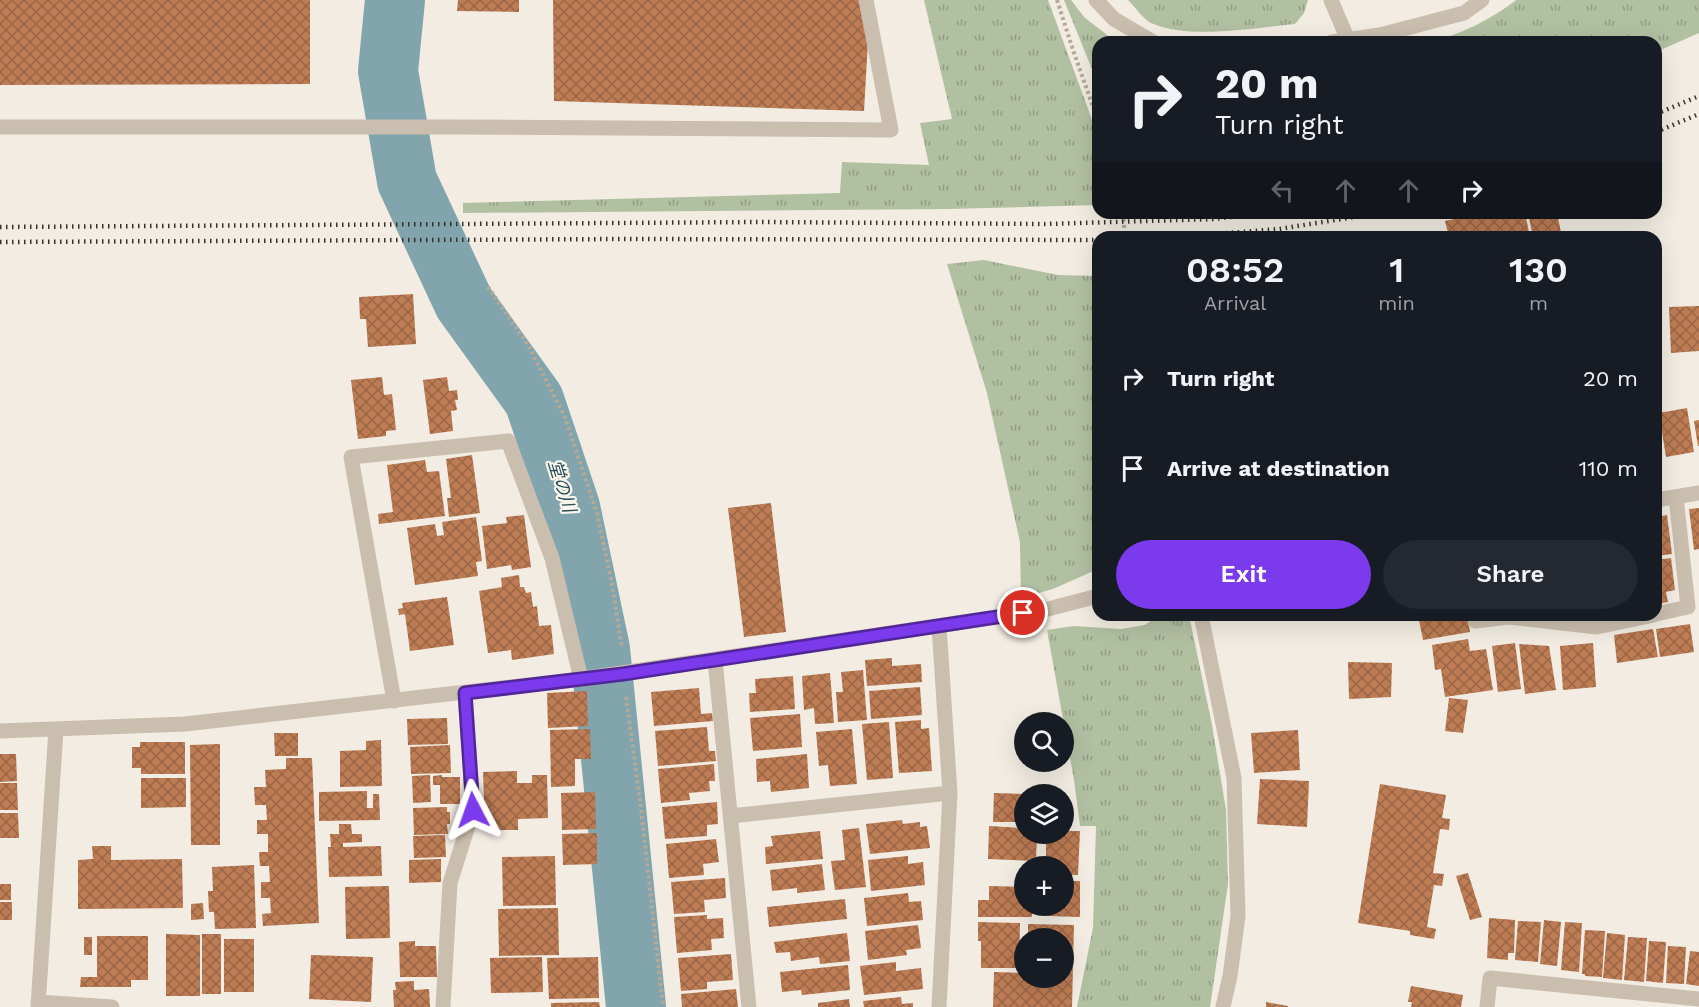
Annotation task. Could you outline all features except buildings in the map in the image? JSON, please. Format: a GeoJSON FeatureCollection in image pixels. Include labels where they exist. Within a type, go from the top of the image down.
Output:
{"type":"FeatureCollection","features":[{"type":"Feature","properties":{"kind":"street"},"geometry":{"type":"LineString","coordinates":[[0,127],[891,130],[866,0]]}},
{"type":"Feature","properties":{"kind":"street"},"geometry":{"type":"LineString","coordinates":[[1096,0],[1114,19],[1142,36]]}},
{"type":"Feature","properties":{"kind":"street"},"geometry":{"type":"LineString","coordinates":[[1331,0],[1346,36]]}},
{"type":"Feature","properties":{"kind":"street"},"geometry":{"type":"LineString","coordinates":[[1374,36],[1464,13],[1482,0]]}},
{"type":"Feature","properties":{"kind":"street"},"geometry":{"type":"LineString","coordinates":[[394,701],[351,458],[508,441],[552,558],[581,680]]}},
{"type":"Feature","properties":{"kind":"street"},"geometry":{"type":"LineString","coordinates":[[1662,499],[1699,493]]}},
{"type":"Feature","properties":{"kind":"street"},"geometry":{"type":"LineString","coordinates":[[1662,614],[1688,608],[1676,497]]}},
{"type":"Feature","properties":{"kind":"street"},"geometry":{"type":"LineString","coordinates":[[0,731],[185,724],[581,680],[939,626],[1044,609],[1092,597]]}},
{"type":"Feature","properties":{"kind":"street"},"geometry":{"type":"LineString","coordinates":[[1202,621],[1234,778],[1238,916],[1230,976],[1223,1007]]}},
{"type":"Feature","properties":{"kind":"street"},"geometry":{"type":"LineString","coordinates":[[1549,621],[1597,627],[1626,621]]}},
{"type":"Feature","properties":{"kind":"street"},"geometry":{"type":"LineString","coordinates":[[939,626],[950,793],[939,1007]]}},
{"type":"Feature","properties":{"kind":"street"},"geometry":{"type":"LineString","coordinates":[[715,660],[749,1007]]}},
{"type":"Feature","properties":{"kind":"street"},"geometry":{"type":"LineString","coordinates":[[443,1007],[450,884],[473,810],[465,693]]}},
{"type":"Feature","properties":{"kind":"street"},"geometry":{"type":"LineString","coordinates":[[56,729],[38,1005],[112,1007]]}},
{"type":"Feature","properties":{"kind":"street"},"geometry":{"type":"LineString","coordinates":[[730,816],[950,793]]}},
{"type":"Feature","properties":{"kind":"street"},"geometry":{"type":"LineString","coordinates":[[1487,1007],[1490,978],[1699,999]]}},
{"type":"Feature","properties":{"kind":"path"},"geometry":{"type":"LineString","coordinates":[[1057,0],[1092,104]]}},
{"type":"Feature","properties":{"kind":"path"},"geometry":{"type":"LineString","coordinates":[[488,287],[528,345],[564,415],[597,513],[622,643],[623,674],[641,808],[663,1007]]}},
{"type":"Feature","properties":{"kind":"green space"},"geometry":{"type":"Polygon","coordinates":[[[924,0],[1048,0],[1092,120],[1092,205],[949,209],[463,213],[463,203],[840,193],[842,162],[929,165],[920,123],[952,119],[924,0]]]}},
{"type":"Feature","properties":{"kind":"green space"},"geometry":{"type":"Polygon","coordinates":[[[1064,0],[1071,0],[1084,17],[1108,36],[1092,36],[1092,69],[1064,0]]]}},
{"type":"Feature","properties":{"kind":"green space"},"geometry":{"type":"Polygon","coordinates":[[[1128,0],[1308,0],[1304,13],[1295,24],[1203,32],[1184,31],[1151,23],[1128,0]]]}},
{"type":"Feature","properties":{"kind":"green space"},"geometry":{"type":"Polygon","coordinates":[[[1516,0],[1699,0],[1699,33],[1662,49],[1662,36],[1451,36],[1497,13],[1516,0]]]}},
{"type":"Feature","properties":{"kind":"green space"},"geometry":{"type":"Polygon","coordinates":[[[984,260],[1058,275],[1092,276],[1092,572],[1053,589],[1021,598],[1020,542],[987,393],[947,264],[984,260]]]}},
{"type":"Feature","properties":{"kind":"green space"},"geometry":{"type":"Polygon","coordinates":[[[1151,621],[1190,621],[1212,725],[1226,810],[1228,884],[1210,1007],[1077,1007],[1093,928],[1096,826],[1080,826],[1073,772],[1074,712],[1062,712],[1047,630],[1074,626],[1121,629],[1145,625],[1151,621]]]}},
{"type":"Feature","properties":{"kind":"water"},"geometry":{"type":"Polygon","coordinates":[[[386,0],[402,0],[398,94],[376,94],[386,0]]]}},
{"type":"Feature","properties":{"kind":"waterway","name":"堂の川"},"geometry":{"type":"LineString","coordinates":[[395,0],[388,71],[407,181],[464,303],[534,400],[570,507],[600,649],[636,1007]]}},
{"type":"Feature","properties":{"kind":"railway"},"geometry":{"type":"LineString","coordinates":[[1662,111],[1699,96]]}},
{"type":"Feature","properties":{"kind":"railway"},"geometry":{"type":"LineString","coordinates":[[1662,129],[1699,114]]}},
{"type":"Feature","properties":{"kind":"railway"},"geometry":{"type":"LineString","coordinates":[[0,227],[762,222],[1045,224],[1213,219]]}},
{"type":"Feature","properties":{"kind":"railway"},"geometry":{"type":"LineString","coordinates":[[1254,231],[1342,219]]}},
{"type":"Feature","properties":{"kind":"railway"},"geometry":{"type":"LineString","coordinates":[[0,242],[624,239],[1092,240]]}},
{"type":"Feature","properties":{"kind":"route"},"geometry":{"type":"LineString","coordinates":[[473,810],[465,693],[623,674],[1023,613]]}}]}
